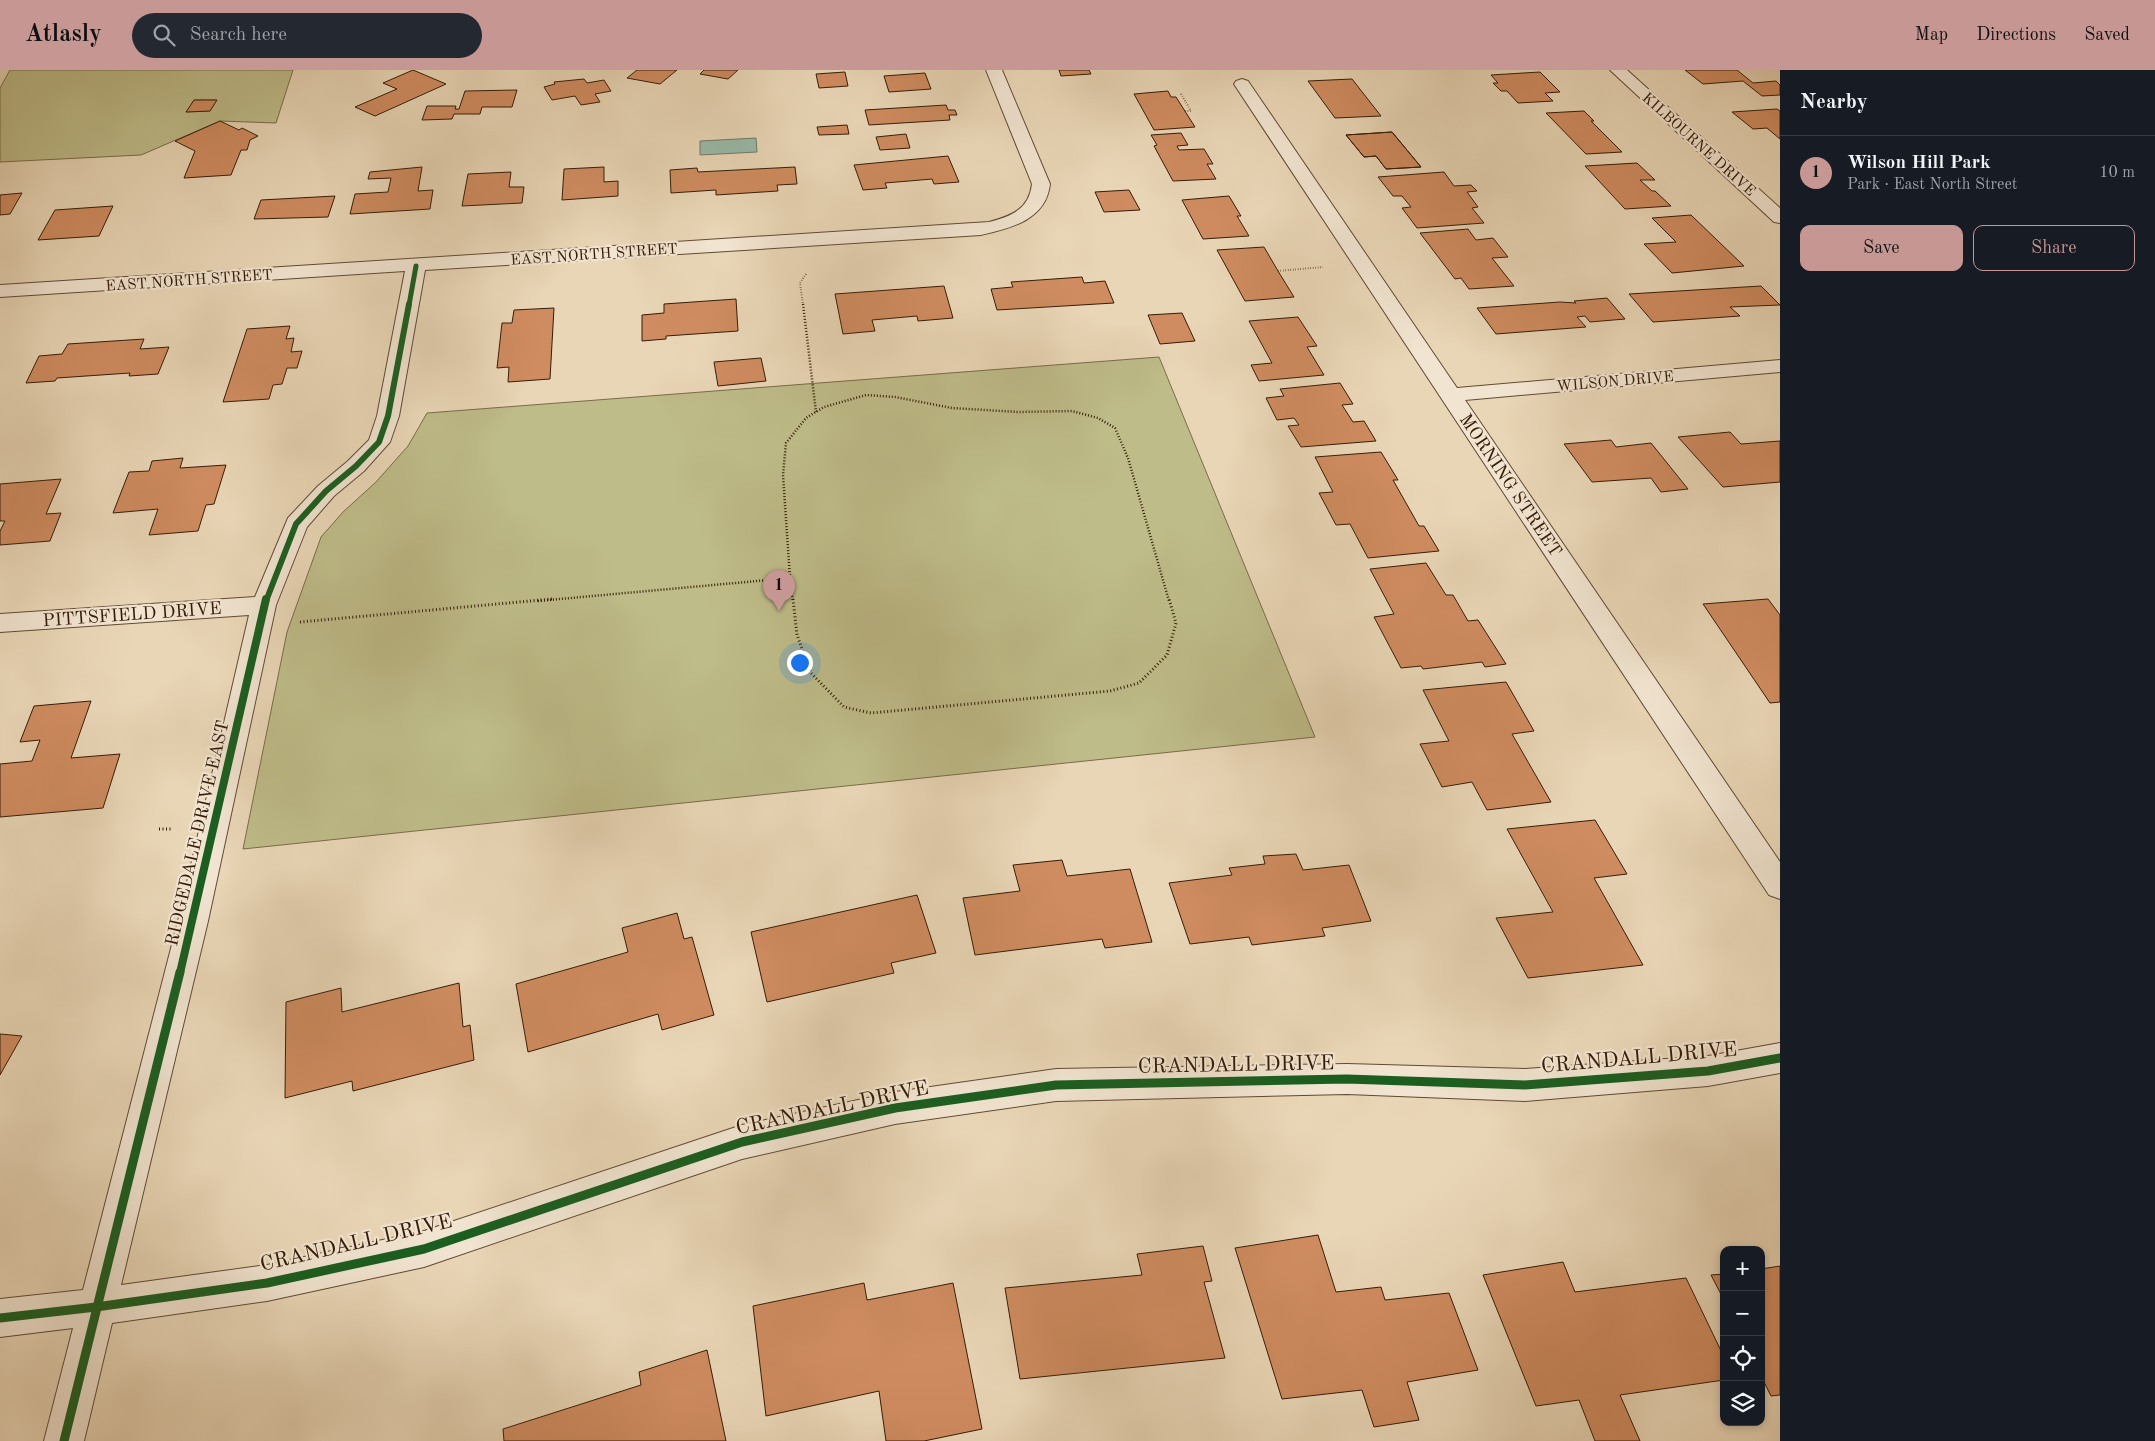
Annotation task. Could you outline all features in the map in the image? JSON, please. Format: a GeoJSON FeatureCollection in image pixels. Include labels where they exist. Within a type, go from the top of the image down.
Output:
{"type":"FeatureCollection","features":[{"type":"Feature","properties":{"kind":"street","name":"EAST NORTH STREET"},"geometry":{"type":"LineString","coordinates":[[0,292],[982,229],[1001,225],[1018,219],[1033,207],[1042,194],[1042,184],[994,70]]}},
{"type":"Feature","properties":{"kind":"street","name":"KILBOURNE DRIVE"},"geometry":{"type":"LineString","coordinates":[[1618,70],[1780,218]]}},
{"type":"Feature","properties":{"kind":"street","name":"MORNING STREET"},"geometry":{"type":"LineString","coordinates":[[1242,84],[1780,886]]}},
{"type":"Feature","properties":{"kind":"street","name":"RIDGEDALE DRIVE EAST"},"geometry":{"type":"LineString","coordinates":[[64,1441],[193,921],[261,615],[296,524],[326,491],[356,466],[379,442],[388,416],[416,266]]}},
{"type":"Feature","properties":{"kind":"street","name":"WILSON DRIVE"},"geometry":{"type":"LineString","coordinates":[[1450,395],[1780,366]]}},
{"type":"Feature","properties":{"kind":"street","name":"PITTSFIELD DRIVE"},"geometry":{"type":"LineString","coordinates":[[0,623],[261,615]]}},
{"type":"Feature","properties":{"kind":"street","name":"CRANDALL DRIVE"},"geometry":{"type":"LineString","coordinates":[[0,1318],[266,1283],[424,1249],[742,1142],[895,1108],[1056,1085],[1347,1080],[1525,1085],[1708,1071],[1780,1058]]}},
{"type":"Feature","properties":{"kind":"path"},"geometry":{"type":"LineString","coordinates":[[1181,94],[1191,111],[1185,111]]}},
{"type":"Feature","properties":{"kind":"path"},"geometry":{"type":"LineString","coordinates":[[807,272],[800,283],[816,412]]}},
{"type":"Feature","properties":{"kind":"path"},"geometry":{"type":"LineString","coordinates":[[866,395],[895,397],[952,408],[1018,412],[1072,411],[1098,418],[1115,428],[1128,458],[1176,623],[1167,655],[1139,683],[1110,691],[871,713],[844,707],[811,673],[797,635],[790,578],[782,475],[786,444],[806,418],[824,407],[866,395]]}},
{"type":"Feature","properties":{"kind":"path"},"geometry":{"type":"LineString","coordinates":[[261,615],[790,578]]}},
{"type":"Feature","properties":{"kind":"shaded area"},"geometry":{"type":"Polygon","coordinates":[[[10,70],[293,70],[276,123],[220,121],[141,155],[0,162],[0,88],[10,70]],[[194,100],[187,112],[210,111],[216,100],[194,100]]]}},
{"type":"Feature","properties":{"kind":"shaded area"},"geometry":{"type":"Polygon","coordinates":[[[756,138],[757,152],[700,155],[700,141],[756,138]]]}},
{"type":"Feature","properties":{"kind":"shaded area"},"geometry":{"type":"Polygon","coordinates":[[[1159,357],[1315,737],[243,849],[287,632],[321,537],[343,512],[376,482],[408,446],[427,413],[1159,357]]]}},
{"type":"Feature","properties":{"kind":"building"},"geometry":{"type":"Polygon","coordinates":[[[413,70],[446,84],[375,116],[355,107],[397,89],[383,83],[413,70]]]}},
{"type":"Feature","properties":{"kind":"building"},"geometry":{"type":"Polygon","coordinates":[[[637,70],[677,70],[660,84],[627,78],[637,70]]]}},
{"type":"Feature","properties":{"kind":"building"},"geometry":{"type":"Polygon","coordinates":[[[704,70],[738,70],[728,79],[700,74],[704,70]]]}},
{"type":"Feature","properties":{"kind":"building"},"geometry":{"type":"Polygon","coordinates":[[[1059,70],[1089,70],[1091,74],[1061,76],[1059,70]]]}},
{"type":"Feature","properties":{"kind":"building"},"geometry":{"type":"Polygon","coordinates":[[[1685,70],[1737,70],[1753,83],[1776,81],[1780,85],[1780,95],[1762,96],[1743,81],[1703,84],[1685,70]]]}},
{"type":"Feature","properties":{"kind":"building"},"geometry":{"type":"Polygon","coordinates":[[[845,72],[848,86],[819,88],[816,74],[845,72]]]}},
{"type":"Feature","properties":{"kind":"building"},"geometry":{"type":"Polygon","coordinates":[[[1540,72],[1560,92],[1545,93],[1553,101],[1518,103],[1507,91],[1501,91],[1493,83],[1498,83],[1491,75],[1540,72]]]}},
{"type":"Feature","properties":{"kind":"building"},"geometry":{"type":"Polygon","coordinates":[[[925,73],[931,89],[889,92],[884,76],[925,73]]]}},
{"type":"Feature","properties":{"kind":"building"},"geometry":{"type":"Polygon","coordinates":[[[584,79],[587,83],[604,80],[611,91],[595,94],[600,102],[581,105],[575,96],[552,100],[544,87],[555,84],[554,82],[584,79]]]}},
{"type":"Feature","properties":{"kind":"building"},"geometry":{"type":"Polygon","coordinates":[[[1352,79],[1381,116],[1335,118],[1308,81],[1352,79]]]}},
{"type":"Feature","properties":{"kind":"building"},"geometry":{"type":"Polygon","coordinates":[[[517,90],[512,107],[482,107],[480,114],[454,114],[452,119],[422,120],[427,106],[456,106],[455,109],[459,109],[465,91],[517,90]]]}},
{"type":"Feature","properties":{"kind":"building"},"geometry":{"type":"Polygon","coordinates":[[[1168,91],[1171,97],[1176,97],[1195,127],[1154,130],[1134,94],[1168,91]]]}},
{"type":"Feature","properties":{"kind":"building"},"geometry":{"type":"Polygon","coordinates":[[[194,100],[217,100],[210,111],[186,112],[194,100]]]}},
{"type":"Feature","properties":{"kind":"building"},"geometry":{"type":"Polygon","coordinates":[[[946,105],[948,110],[955,110],[957,115],[949,115],[950,120],[869,125],[865,110],[946,105]]]}},
{"type":"Feature","properties":{"kind":"building"},"geometry":{"type":"Polygon","coordinates":[[[1777,109],[1780,111],[1780,139],[1767,128],[1753,129],[1732,112],[1777,109]]]}},
{"type":"Feature","properties":{"kind":"building"},"geometry":{"type":"Polygon","coordinates":[[[1584,111],[1594,121],[1591,121],[1622,152],[1586,154],[1546,113],[1584,111]]]}},
{"type":"Feature","properties":{"kind":"building"},"geometry":{"type":"Polygon","coordinates":[[[220,121],[239,130],[242,128],[258,136],[250,140],[247,150],[241,150],[231,175],[184,178],[195,151],[175,141],[220,121]]]}},
{"type":"Feature","properties":{"kind":"building"},"geometry":{"type":"Polygon","coordinates":[[[847,125],[849,134],[819,135],[817,127],[847,125]]]}},
{"type":"Feature","properties":{"kind":"building"},"geometry":{"type":"Polygon","coordinates":[[[1392,132],[1421,167],[1386,169],[1376,156],[1364,157],[1346,135],[1392,132]]]}},
{"type":"Feature","properties":{"kind":"building"},"geometry":{"type":"Polygon","coordinates":[[[1392,132],[1421,167],[1386,169],[1376,156],[1364,157],[1346,135],[1392,132]]]}},
{"type":"Feature","properties":{"kind":"building"},"geometry":{"type":"Polygon","coordinates":[[[1181,133],[1188,145],[1177,146],[1179,150],[1204,149],[1213,164],[1207,164],[1216,179],[1173,181],[1154,146],[1157,145],[1151,135],[1181,133]]]}},
{"type":"Feature","properties":{"kind":"building"},"geometry":{"type":"Polygon","coordinates":[[[906,134],[910,148],[880,150],[876,137],[906,134]]]}},
{"type":"Feature","properties":{"kind":"building"},"geometry":{"type":"Polygon","coordinates":[[[948,156],[959,182],[934,184],[932,179],[885,183],[887,188],[863,190],[854,165],[948,156]]]}},
{"type":"Feature","properties":{"kind":"building"},"geometry":{"type":"Polygon","coordinates":[[[1637,163],[1655,180],[1640,180],[1671,206],[1625,209],[1585,166],[1637,163]]]}},
{"type":"Feature","properties":{"kind":"building"},"geometry":{"type":"Polygon","coordinates":[[[422,167],[418,191],[433,190],[430,209],[350,214],[355,194],[388,192],[391,178],[368,179],[370,172],[422,167]]]}},
{"type":"Feature","properties":{"kind":"building"},"geometry":{"type":"Polygon","coordinates":[[[604,167],[604,182],[618,181],[618,196],[562,200],[564,169],[604,167]]]}},
{"type":"Feature","properties":{"kind":"building"},"geometry":{"type":"Polygon","coordinates":[[[795,167],[797,184],[777,185],[778,191],[716,195],[716,190],[671,193],[670,170],[697,168],[698,172],[795,167]]]}},
{"type":"Feature","properties":{"kind":"building"},"geometry":{"type":"Polygon","coordinates":[[[511,172],[509,187],[524,187],[522,203],[462,206],[468,174],[511,172]]]}},
{"type":"Feature","properties":{"kind":"building"},"geometry":{"type":"Polygon","coordinates":[[[1444,172],[1454,186],[1471,185],[1477,191],[1467,192],[1478,207],[1472,208],[1484,223],[1417,228],[1402,208],[1411,207],[1402,196],[1393,196],[1378,177],[1444,172]]]}},
{"type":"Feature","properties":{"kind":"building"},"geometry":{"type":"Polygon","coordinates":[[[1129,190],[1140,210],[1104,212],[1095,192],[1129,190]]]}},
{"type":"Feature","properties":{"kind":"building"},"geometry":{"type":"Polygon","coordinates":[[[22,193],[10,214],[0,215],[0,195],[22,193]]]}},
{"type":"Feature","properties":{"kind":"building"},"geometry":{"type":"Polygon","coordinates":[[[335,196],[328,217],[254,219],[261,200],[335,196]]]}},
{"type":"Feature","properties":{"kind":"building"},"geometry":{"type":"Polygon","coordinates":[[[1229,196],[1241,216],[1237,216],[1249,236],[1203,239],[1182,200],[1229,196]]]}},
{"type":"Feature","properties":{"kind":"building"},"geometry":{"type":"Polygon","coordinates":[[[113,206],[99,236],[38,240],[55,210],[113,206]]]}},
{"type":"Feature","properties":{"kind":"building"},"geometry":{"type":"Polygon","coordinates":[[[1691,215],[1744,266],[1672,273],[1644,244],[1676,242],[1652,218],[1691,215]]]}},
{"type":"Feature","properties":{"kind":"building"},"geometry":{"type":"Polygon","coordinates":[[[1468,229],[1476,240],[1493,238],[1508,257],[1492,258],[1514,286],[1469,289],[1461,278],[1455,279],[1420,233],[1468,229]]]}},
{"type":"Feature","properties":{"kind":"building"},"geometry":{"type":"Polygon","coordinates":[[[1264,247],[1294,297],[1245,301],[1217,250],[1264,247]]]}},
{"type":"Feature","properties":{"kind":"building"},"geometry":{"type":"Polygon","coordinates":[[[1082,277],[1084,283],[1105,281],[1114,303],[997,310],[991,289],[1013,287],[1011,282],[1082,277]]]}},
{"type":"Feature","properties":{"kind":"building"},"geometry":{"type":"Polygon","coordinates":[[[944,286],[953,318],[918,321],[917,316],[872,320],[875,331],[843,334],[835,294],[944,286]]]}},
{"type":"Feature","properties":{"kind":"building"},"geometry":{"type":"Polygon","coordinates":[[[1761,286],[1780,305],[1730,307],[1740,316],[1653,322],[1629,294],[1761,286]]]}},
{"type":"Feature","properties":{"kind":"building"},"geometry":{"type":"Polygon","coordinates":[[[1607,298],[1625,319],[1590,322],[1585,316],[1577,317],[1586,327],[1496,334],[1477,308],[1560,302],[1576,303],[1574,301],[1607,298]]]}},
{"type":"Feature","properties":{"kind":"building"},"geometry":{"type":"Polygon","coordinates":[[[736,299],[738,331],[666,336],[666,339],[642,341],[642,315],[664,313],[664,304],[736,299]]]}},
{"type":"Feature","properties":{"kind":"building"},"geometry":{"type":"Polygon","coordinates":[[[554,308],[550,379],[508,382],[509,367],[497,368],[502,323],[512,323],[514,310],[554,308]]]}},
{"type":"Feature","properties":{"kind":"building"},"geometry":{"type":"Polygon","coordinates":[[[1182,313],[1195,341],[1160,344],[1148,315],[1182,313]]]}},
{"type":"Feature","properties":{"kind":"building"},"geometry":{"type":"Polygon","coordinates":[[[1298,317],[1317,346],[1307,347],[1324,375],[1259,381],[1251,365],[1272,363],[1249,321],[1298,317]]]}},
{"type":"Feature","properties":{"kind":"building"},"geometry":{"type":"Polygon","coordinates":[[[290,326],[286,339],[294,338],[291,352],[302,351],[297,368],[287,368],[282,384],[273,385],[269,399],[223,402],[247,329],[290,326]]]}},
{"type":"Feature","properties":{"kind":"building"},"geometry":{"type":"Polygon","coordinates":[[[144,339],[140,349],[169,347],[158,374],[129,376],[130,373],[57,378],[55,381],[26,383],[39,356],[62,354],[68,344],[144,339]]]}},
{"type":"Feature","properties":{"kind":"building"},"geometry":{"type":"Polygon","coordinates":[[[761,358],[766,381],[718,386],[714,362],[761,358]]]}},
{"type":"Feature","properties":{"kind":"building"},"geometry":{"type":"Polygon","coordinates":[[[1340,383],[1353,404],[1342,405],[1353,422],[1364,421],[1376,441],[1301,447],[1288,426],[1299,425],[1294,418],[1277,420],[1266,398],[1284,396],[1280,389],[1340,383]]]}},
{"type":"Feature","properties":{"kind":"building"},"geometry":{"type":"Polygon","coordinates":[[[1730,432],[1741,444],[1780,441],[1780,482],[1723,487],[1678,437],[1730,432]]]}},
{"type":"Feature","properties":{"kind":"building"},"geometry":{"type":"Polygon","coordinates":[[[1611,440],[1616,447],[1651,443],[1688,489],[1661,492],[1651,478],[1592,482],[1564,444],[1611,440]]]}},
{"type":"Feature","properties":{"kind":"building"},"geometry":{"type":"Polygon","coordinates":[[[1381,452],[1398,480],[1393,480],[1419,526],[1424,526],[1439,551],[1368,558],[1350,524],[1336,525],[1319,493],[1333,492],[1315,457],[1381,452]]]}},
{"type":"Feature","properties":{"kind":"building"},"geometry":{"type":"Polygon","coordinates":[[[183,458],[180,468],[226,465],[214,504],[206,505],[198,531],[149,535],[158,509],[113,513],[129,472],[149,471],[152,461],[183,458]]]}},
{"type":"Feature","properties":{"kind":"building"},"geometry":{"type":"Polygon","coordinates":[[[61,479],[46,514],[61,513],[50,541],[0,545],[0,531],[5,521],[0,521],[0,484],[61,479]]]}},
{"type":"Feature","properties":{"kind":"building"},"geometry":{"type":"Polygon","coordinates":[[[1426,563],[1446,595],[1453,595],[1468,621],[1478,620],[1506,664],[1485,667],[1482,662],[1423,669],[1421,666],[1401,668],[1374,617],[1394,614],[1370,569],[1426,563]]]}},
{"type":"Feature","properties":{"kind":"building"},"geometry":{"type":"Polygon","coordinates":[[[1768,599],[1780,615],[1780,702],[1770,703],[1703,604],[1768,599]]]}},
{"type":"Feature","properties":{"kind":"building"},"geometry":{"type":"Polygon","coordinates":[[[1506,682],[1534,731],[1512,734],[1551,802],[1487,810],[1472,782],[1442,787],[1420,744],[1449,741],[1423,690],[1506,682]]]}},
{"type":"Feature","properties":{"kind":"building"},"geometry":{"type":"Polygon","coordinates":[[[91,701],[71,758],[120,754],[103,808],[0,817],[0,764],[32,761],[40,740],[20,742],[34,706],[91,701]]]}},
{"type":"Feature","properties":{"kind":"building"},"geometry":{"type":"Polygon","coordinates":[[[1595,820],[1627,874],[1594,878],[1643,965],[1528,978],[1496,918],[1553,912],[1507,829],[1595,820]]]}},
{"type":"Feature","properties":{"kind":"building"},"geometry":{"type":"Polygon","coordinates":[[[1296,854],[1303,870],[1349,865],[1371,921],[1322,928],[1325,936],[1252,945],[1249,937],[1190,944],[1169,883],[1232,875],[1229,868],[1265,864],[1263,856],[1296,854]]]}},
{"type":"Feature","properties":{"kind":"building"},"geometry":{"type":"Polygon","coordinates":[[[1062,860],[1067,876],[1130,869],[1152,942],[1105,948],[1102,939],[975,955],[963,898],[1020,891],[1013,865],[1062,860]]]}},
{"type":"Feature","properties":{"kind":"building"},"geometry":{"type":"Polygon","coordinates":[[[917,895],[936,953],[891,963],[894,973],[767,1002],[751,932],[917,895]]]}},
{"type":"Feature","properties":{"kind":"building"},"geometry":{"type":"Polygon","coordinates":[[[677,913],[684,939],[692,937],[714,1015],[662,1030],[658,1014],[528,1052],[516,984],[628,952],[622,928],[677,913]]]}},
{"type":"Feature","properties":{"kind":"building"},"geometry":{"type":"Polygon","coordinates":[[[459,983],[463,1027],[470,1025],[474,1060],[353,1091],[352,1081],[285,1098],[286,1002],[341,988],[342,1012],[459,983]]]}},
{"type":"Feature","properties":{"kind":"building"},"geometry":{"type":"Polygon","coordinates":[[[0,1034],[22,1036],[0,1075],[0,1034]]]}},
{"type":"Feature","properties":{"kind":"building"},"geometry":{"type":"Polygon","coordinates":[[[1318,1235],[1336,1292],[1381,1287],[1385,1300],[1449,1293],[1478,1370],[1407,1382],[1419,1420],[1374,1427],[1362,1390],[1282,1399],[1235,1248],[1318,1235]]]}},
{"type":"Feature","properties":{"kind":"building"},"geometry":{"type":"Polygon","coordinates":[[[1203,1246],[1212,1281],[1204,1282],[1225,1358],[1020,1379],[1005,1288],[1142,1275],[1137,1254],[1203,1246]]]}},
{"type":"Feature","properties":{"kind":"building"},"geometry":{"type":"Polygon","coordinates":[[[1563,1262],[1575,1292],[1686,1278],[1720,1349],[1720,1381],[1620,1395],[1640,1441],[1595,1441],[1579,1400],[1536,1406],[1483,1275],[1563,1262]]]}},
{"type":"Feature","properties":{"kind":"building"},"geometry":{"type":"Polygon","coordinates":[[[1780,1266],[1780,1395],[1771,1396],[1765,1384],[1765,1268],[1780,1266]]]}},
{"type":"Feature","properties":{"kind":"building"},"geometry":{"type":"Polygon","coordinates":[[[1720,1274],[1720,1292],[1711,1275],[1720,1274]]]}},
{"type":"Feature","properties":{"kind":"building"},"geometry":{"type":"Polygon","coordinates":[[[864,1283],[867,1300],[953,1283],[982,1429],[924,1441],[886,1441],[879,1391],[766,1416],[753,1306],[864,1283]]]}},
{"type":"Feature","properties":{"kind":"building"},"geometry":{"type":"Polygon","coordinates":[[[707,1350],[726,1441],[504,1441],[503,1429],[641,1385],[639,1372],[707,1350]]]}},
{"type":"Feature","properties":{"kind":"cycle path"},"geometry":{"type":"LineString","coordinates":[[64,1441],[193,921],[264,605],[296,524],[326,491],[356,466],[379,442],[388,416],[416,266]]}},
{"type":"Feature","properties":{"kind":"cycle path"},"geometry":{"type":"LineString","coordinates":[[0,1318],[96,1307],[267,1283],[424,1249],[742,1142],[895,1108],[1056,1085],[1347,1079],[1525,1085],[1708,1071],[1780,1058]]}},
{"type":"Feature","properties":{"kind":"place","name":"Wilson Hill Park"},"geometry":{"type":"Point","coordinates":[779,611]}}]}
